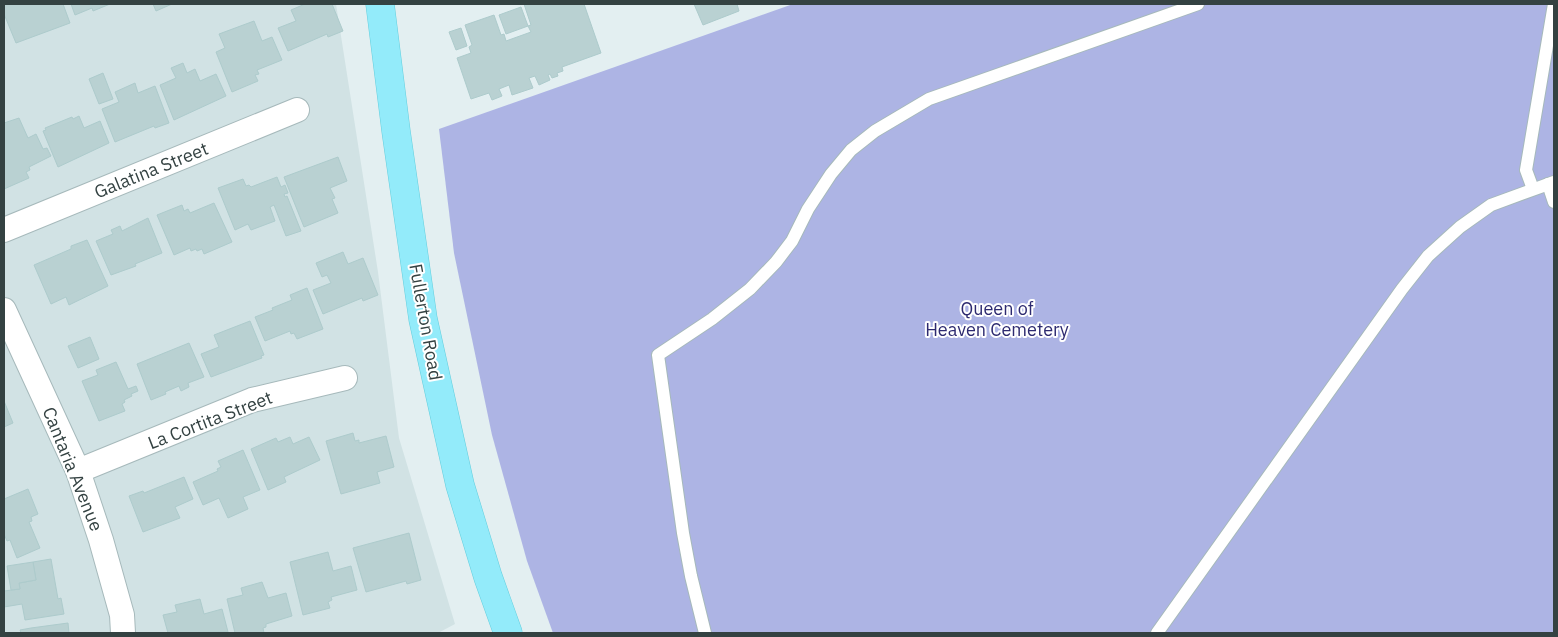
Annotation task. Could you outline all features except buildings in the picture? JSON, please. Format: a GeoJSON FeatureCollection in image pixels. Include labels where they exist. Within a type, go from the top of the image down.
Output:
{"type":"FeatureCollection","features":[{"type":"Feature","properties":{"kind":"main road","name":"Fullerton Road"},"geometry":{"type":"LineString","coordinates":[[380,4],[423,319],[460,485],[488,577],[508,633]]}},
{"type":"Feature","properties":{"kind":"street","name":"Galatina Street"},"geometry":{"type":"LineString","coordinates":[[4,230],[298,110]]}},
{"type":"Feature","properties":{"kind":"street","name":"Cantaria Avenue"},"geometry":{"type":"LineString","coordinates":[[6,321],[78,471],[102,540],[122,615],[123,633]]}},
{"type":"Feature","properties":{"kind":"street","name":"La Cortita Street"},"geometry":{"type":"LineString","coordinates":[[78,471],[252,400],[345,378]]}},
{"type":"Feature","properties":{"kind":"lane"},"geometry":{"type":"LineString","coordinates":[[706,633],[691,576],[683,533],[658,355],[712,319],[750,289],[776,262],[792,241],[808,209],[831,174],[851,150],[875,131],[929,99],[1198,4]]}},
{"type":"Feature","properties":{"kind":"lane"},"geometry":{"type":"LineString","coordinates":[[1533,190],[1526,170],[1554,4]]}},
{"type":"Feature","properties":{"kind":"lane"},"geometry":{"type":"LineString","coordinates":[[1157,633],[1396,297],[1428,256],[1460,227],[1491,205],[1551,183],[1554,202]]}},
{"type":"Feature","properties":{"kind":"shaded area"},"geometry":{"type":"Polygon","coordinates":[[[4,4],[336,4],[378,272],[399,438],[455,624],[438,633],[4,633],[4,4]]]}},
{"type":"Feature","properties":{"kind":"green space","name":"Queen of Heaven Cemetery"},"geometry":{"type":"Polygon","coordinates":[[[793,4],[1554,4],[1554,633],[553,633],[527,561],[492,435],[454,253],[439,129],[793,4]]]}}]}
